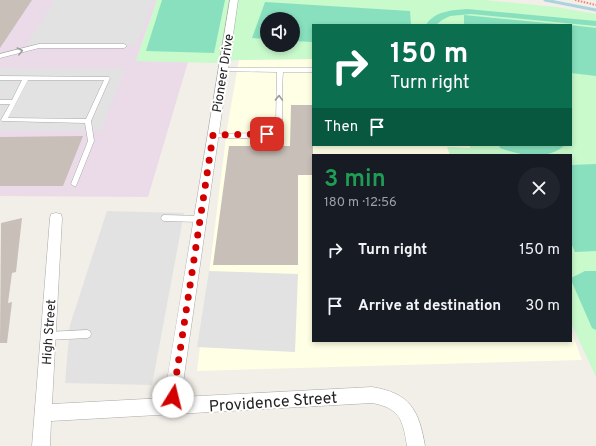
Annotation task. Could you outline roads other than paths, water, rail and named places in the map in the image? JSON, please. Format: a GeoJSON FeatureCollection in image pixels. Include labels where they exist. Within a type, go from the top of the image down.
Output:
{"type":"FeatureCollection","features":[{"type":"Feature","properties":{"kind":"street","name":"Pioneer Drive"},"geometry":{"type":"LineString","coordinates":[[172,407],[222,70],[234,0]]}},
{"type":"Feature","properties":{"kind":"street","name":"High Street"},"geometry":{"type":"LineString","coordinates":[[41,446],[56,218]]}},
{"type":"Feature","properties":{"kind":"street","name":"Providence Street"},"geometry":{"type":"LineString","coordinates":[[43,413],[172,407],[364,395],[382,396],[403,406],[407,411],[414,428],[416,446]]}},
{"type":"Feature","properties":{"kind":"lane"},"geometry":{"type":"LineString","coordinates":[[0,56],[40,46],[124,46]]}},
{"type":"Feature","properties":{"kind":"lane"},"geometry":{"type":"LineString","coordinates":[[222,70],[312,70]]}},
{"type":"Feature","properties":{"kind":"lane"},"geometry":{"type":"LineString","coordinates":[[213,135],[262,135],[277,127],[279,123],[280,70]]}},
{"type":"Feature","properties":{"kind":"lane"},"geometry":{"type":"LineString","coordinates":[[0,78],[106,78],[88,121],[91,141],[74,184]]}},
{"type":"Feature","properties":{"kind":"lane"},"geometry":{"type":"LineString","coordinates":[[26,78],[4,120],[88,121]]}},
{"type":"Feature","properties":{"kind":"lane"},"geometry":{"type":"LineString","coordinates":[[0,102],[13,102]]}},
{"type":"Feature","properties":{"kind":"lane"},"geometry":{"type":"LineString","coordinates":[[164,218],[200,219]]}},
{"type":"Feature","properties":{"kind":"lane"},"geometry":{"type":"LineString","coordinates":[[48,336],[87,334]]}},
{"type":"Feature","properties":{"kind":"waterway"},"geometry":{"type":"LineString","coordinates":[[545,0],[596,10]]}}]}
